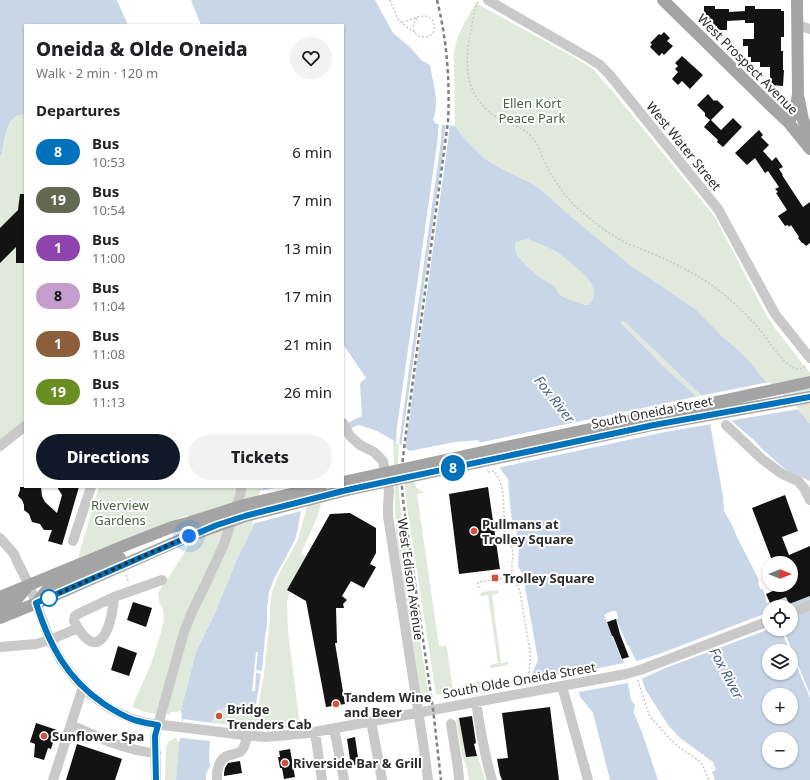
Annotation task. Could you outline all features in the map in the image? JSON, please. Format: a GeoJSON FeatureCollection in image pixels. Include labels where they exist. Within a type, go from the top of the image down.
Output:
{"type":"FeatureCollection","features":[{"type":"Feature","properties":{"kind":"main road","name":"West Prospect Avenue"},"geometry":{"type":"LineString","coordinates":[[664,0],[789,124],[810,149]]}},
{"type":"Feature","properties":{"kind":"main road"},"geometry":{"type":"LineString","coordinates":[[797,0],[798,94],[803,120],[810,134]]}},
{"type":"Feature","properties":{"kind":"main road"},"geometry":{"type":"LineString","coordinates":[[789,124],[796,106],[798,94]]}},
{"type":"Feature","properties":{"kind":"main road","name":"South Oneida Street"},"geometry":{"type":"LineString","coordinates":[[344,482],[810,382]]}},
{"type":"Feature","properties":{"kind":"main road","name":"South Oneida Street"},"geometry":{"type":"LineString","coordinates":[[0,618],[189,536],[245,516],[347,490],[654,425],[810,397]]}},
{"type":"Feature","properties":{"kind":"main road"},"geometry":{"type":"LineString","coordinates":[[0,597],[172,527],[244,505],[317,488]]}},
{"type":"Feature","properties":{"kind":"main road"},"geometry":{"type":"LineString","coordinates":[[36,603],[47,590],[122,556],[137,541]]}},
{"type":"Feature","properties":{"kind":"main road"},"geometry":{"type":"LineString","coordinates":[[0,608],[16,600],[29,586]]}},
{"type":"Feature","properties":{"kind":"street","name":"West Water Street"},"geometry":{"type":"LineString","coordinates":[[488,0],[590,58],[609,74],[718,209],[775,314],[808,362]]}},
{"type":"Feature","properties":{"kind":"street"},"geometry":{"type":"LineString","coordinates":[[797,25],[810,29]]}},
{"type":"Feature","properties":{"kind":"street"},"geometry":{"type":"LineString","coordinates":[[726,425],[762,459],[782,474],[798,481],[809,497]]}},
{"type":"Feature","properties":{"kind":"street"},"geometry":{"type":"LineString","coordinates":[[0,446],[24,427]]}},
{"type":"Feature","properties":{"kind":"street","name":"West Edison Avenue"},"geometry":{"type":"LineString","coordinates":[[345,427],[350,436],[360,445],[374,452],[383,461],[389,491],[388,516],[428,780]]}},
{"type":"Feature","properties":{"kind":"street"},"geometry":{"type":"LineString","coordinates":[[73,540],[91,488]]}},
{"type":"Feature","properties":{"kind":"street"},"geometry":{"type":"LineString","coordinates":[[156,780],[155,736],[184,632],[224,544],[242,488]]}},
{"type":"Feature","properties":{"kind":"street","name":"South Olde Oneida Street"},"geometry":{"type":"LineString","coordinates":[[0,538],[14,554],[29,586],[50,640],[62,662],[83,688],[91,695],[111,709],[132,719],[158,725],[247,736],[265,737],[315,732],[626,674],[638,675],[762,624]]}},
{"type":"Feature","properties":{"kind":"street"},"geometry":{"type":"LineString","coordinates":[[114,597],[114,608],[105,634],[101,641],[89,641],[83,636],[74,621],[75,616],[114,597],[162,580]]}},
{"type":"Feature","properties":{"kind":"street"},"geometry":{"type":"LineString","coordinates":[[798,610],[810,606]]}},
{"type":"Feature","properties":{"kind":"street"},"geometry":{"type":"LineString","coordinates":[[0,648],[36,644],[50,640],[78,628]]}},
{"type":"Feature","properties":{"kind":"street"},"geometry":{"type":"LineString","coordinates":[[562,686],[588,780]]}},
{"type":"Feature","properties":{"kind":"street"},"geometry":{"type":"LineString","coordinates":[[53,780],[83,688]]}},
{"type":"Feature","properties":{"kind":"street"},"geometry":{"type":"LineString","coordinates":[[476,702],[492,780]]}},
{"type":"Feature","properties":{"kind":"street"},"geometry":{"type":"LineString","coordinates":[[371,721],[382,780]]}},
{"type":"Feature","properties":{"kind":"street"},"geometry":{"type":"LineString","coordinates":[[451,724],[459,780]]}},
{"type":"Feature","properties":{"kind":"street"},"geometry":{"type":"LineString","coordinates":[[71,725],[126,748],[156,754]]}},
{"type":"Feature","properties":{"kind":"street"},"geometry":{"type":"LineString","coordinates":[[334,728],[344,780]]}},
{"type":"Feature","properties":{"kind":"street"},"geometry":{"type":"LineString","coordinates":[[315,732],[322,780]]}},
{"type":"Feature","properties":{"kind":"street"},"geometry":{"type":"LineString","coordinates":[[217,780],[220,763],[223,758],[243,750],[247,736]]}},
{"type":"Feature","properties":{"kind":"path"},"geometry":{"type":"LineString","coordinates":[[390,0],[398,19],[419,36],[429,36],[434,31],[435,25],[432,19],[426,16],[402,22]]}},
{"type":"Feature","properties":{"kind":"path"},"geometry":{"type":"LineString","coordinates":[[479,0],[476,5],[467,63],[471,88],[477,99],[484,107],[491,114],[503,121],[521,128],[532,138],[537,145],[547,167],[565,194],[574,205],[597,224],[624,242],[674,264],[700,278],[732,302],[759,329],[771,343],[776,352],[794,368],[799,369],[808,362]]}},
{"type":"Feature","properties":{"kind":"path"},"geometry":{"type":"LineString","coordinates":[[415,32],[413,26],[419,17]]}},
{"type":"Feature","properties":{"kind":"path"},"geometry":{"type":"LineString","coordinates":[[487,472],[494,471],[501,484],[506,536],[513,552],[512,573],[520,591],[529,645],[530,659],[528,675],[531,692]]}},
{"type":"Feature","properties":{"kind":"path"},"geometry":{"type":"LineString","coordinates":[[479,588],[478,582],[514,577]]}},
{"type":"Feature","properties":{"kind":"path"},"geometry":{"type":"LineString","coordinates":[[638,675],[649,715],[668,737],[702,764],[709,780]]}},
{"type":"Feature","properties":{"kind":"green space","name":"Ellen Kort Peace Park"},"geometry":{"type":"Polygon","coordinates":[[[476,3],[593,69],[715,217],[764,311],[774,327],[810,373],[810,423],[767,383],[746,357],[682,300],[634,268],[570,217],[533,184],[485,159],[464,138],[455,126],[454,56],[460,32],[476,3]]]}},
{"type":"Feature","properties":{"kind":"green space"},"geometry":{"type":"Polygon","coordinates":[[[24,114],[24,427],[0,446],[0,157],[8,128],[16,117],[24,114]]]}},
{"type":"Feature","properties":{"kind":"green space"},"geometry":{"type":"Polygon","coordinates":[[[528,239],[557,252],[586,277],[593,287],[594,293],[593,299],[589,305],[563,297],[558,293],[555,286],[539,277],[525,264],[517,255],[515,247],[516,242],[528,239]]]}},
{"type":"Feature","properties":{"kind":"green space"},"geometry":{"type":"Polygon","coordinates":[[[622,321],[625,322],[702,396],[707,406],[665,368],[621,323],[622,321]]]}},
{"type":"Feature","properties":{"kind":"green space"},"geometry":{"type":"Polygon","coordinates":[[[393,440],[399,444],[398,475],[400,506],[429,698],[421,698],[396,533],[393,440]]]}},
{"type":"Feature","properties":{"kind":"green space"},"geometry":{"type":"Polygon","coordinates":[[[405,476],[414,478],[416,487],[424,493],[417,494],[439,646],[447,647],[453,692],[436,695],[407,507],[405,476]]]}},
{"type":"Feature","properties":{"kind":"green space","name":"Riverview Gardens"},"geometry":{"type":"Polygon","coordinates":[[[99,488],[238,488],[237,496],[158,711],[155,714],[132,707],[151,664],[161,632],[164,618],[158,593],[187,549],[188,515],[78,558],[99,488]]]}},
{"type":"Feature","properties":{"kind":"green space"},"geometry":{"type":"Polygon","coordinates":[[[246,488],[263,488],[253,527],[238,557],[215,613],[196,652],[181,710],[171,712],[169,715],[167,714],[167,708],[183,647],[246,488]]]}},
{"type":"Feature","properties":{"kind":"green space"},"geometry":{"type":"Polygon","coordinates":[[[306,488],[324,488],[316,520],[301,553],[306,557],[288,590],[290,592],[287,602],[288,631],[300,726],[272,729],[213,723],[216,710],[234,706],[243,710],[268,604],[306,488]]]}},
{"type":"Feature","properties":{"kind":"green space"},"geometry":{"type":"Polygon","coordinates":[[[497,590],[499,593],[492,595],[501,663],[509,663],[507,665],[492,668],[490,665],[498,663],[488,595],[481,596],[480,594],[482,592],[497,590]]]}},
{"type":"Feature","properties":{"kind":"green space"},"geometry":{"type":"Polygon","coordinates":[[[509,678],[510,682],[465,691],[464,687],[464,684],[509,678]]]}},
{"type":"Feature","properties":{"kind":"green space"},"geometry":{"type":"Polygon","coordinates":[[[459,718],[466,757],[477,756],[485,780],[469,780],[462,755],[456,720],[459,718]]]}},
{"type":"Feature","properties":{"kind":"green space"},"geometry":{"type":"Polygon","coordinates":[[[177,738],[177,741],[179,742],[176,780],[165,780],[166,748],[168,742],[177,738]]]}},
{"type":"Feature","properties":{"kind":"water"},"geometry":{"type":"Polygon","coordinates":[[[0,0],[117,0],[128,24],[24,24],[24,114],[14,118],[10,123],[0,157],[0,0]]]}},
{"type":"Feature","properties":{"kind":"water","name":"Fox River"},"geometry":{"type":"Polygon","coordinates":[[[191,0],[375,0],[393,33],[411,48],[421,60],[430,65],[436,99],[433,120],[436,124],[455,126],[464,138],[485,159],[533,184],[634,268],[696,310],[746,357],[767,383],[810,423],[810,481],[787,471],[755,441],[702,396],[625,322],[622,321],[621,323],[665,368],[707,406],[723,497],[724,511],[759,580],[760,589],[762,589],[762,592],[764,592],[766,600],[762,600],[762,636],[784,636],[787,644],[762,644],[762,680],[798,680],[798,670],[810,698],[810,780],[715,780],[712,772],[716,770],[713,762],[679,737],[668,725],[645,689],[636,661],[616,619],[618,618],[617,613],[616,611],[612,611],[604,615],[624,663],[631,700],[635,705],[634,713],[658,780],[610,780],[593,713],[580,697],[573,672],[530,679],[538,660],[523,575],[518,566],[519,546],[516,535],[515,520],[512,520],[508,479],[478,440],[455,442],[410,451],[377,431],[359,425],[344,431],[344,425],[362,416],[361,382],[366,378],[344,345],[344,24],[201,24],[191,0]],[[528,239],[516,242],[515,247],[517,255],[525,264],[539,277],[555,286],[558,293],[563,297],[589,305],[593,299],[594,293],[590,282],[577,268],[557,252],[528,239]]]}},
{"type":"Feature","properties":{"kind":"water"},"geometry":{"type":"Polygon","coordinates":[[[263,488],[306,488],[304,513],[296,540],[270,591],[258,704],[250,709],[243,710],[235,706],[228,706],[223,709],[216,710],[213,719],[210,741],[210,766],[206,774],[206,780],[176,780],[179,742],[182,730],[181,710],[196,652],[215,613],[238,557],[253,527],[263,488]]]}},
{"type":"Feature","properties":{"kind":"water"},"geometry":{"type":"Polygon","coordinates":[[[810,596],[810,694],[798,665],[798,644],[789,644],[786,636],[798,636],[798,601],[810,596]]]}},
{"type":"Feature","properties":{"kind":"water"},"geometry":{"type":"Polygon","coordinates":[[[786,597],[787,600],[778,600],[786,597]]]}},
{"type":"Feature","properties":{"kind":"pier"},"geometry":{"type":"Polygon","coordinates":[[[439,122],[442,122],[441,141],[399,445],[396,442],[397,427],[439,122]]]}},
{"type":"Feature","properties":{"kind":"pier"},"geometry":{"type":"Polygon","coordinates":[[[446,123],[450,123],[447,149],[405,449],[401,447],[446,123]]]}},
{"type":"Feature","properties":{"kind":"pier"},"geometry":{"type":"Polygon","coordinates":[[[769,382],[799,409],[728,421],[699,396],[769,382]]]}},
{"type":"Feature","properties":{"kind":"pier"},"geometry":{"type":"Polygon","coordinates":[[[699,396],[708,405],[712,424],[665,432],[497,468],[478,443],[699,396]]]}},
{"type":"Feature","properties":{"kind":"pier"},"geometry":{"type":"Polygon","coordinates":[[[274,488],[308,488],[306,509],[298,540],[279,574],[272,592],[264,674],[258,706],[251,711],[244,712],[243,710],[250,709],[256,704],[261,674],[256,673],[255,691],[252,691],[256,652],[258,652],[256,670],[262,671],[269,592],[274,579],[295,540],[301,511],[252,524],[260,491],[274,488]]]}},
{"type":"Feature","properties":{"kind":"pier"},"geometry":{"type":"Polygon","coordinates":[[[762,615],[762,632],[663,669],[641,679],[634,662],[762,615]]]}},
{"type":"Feature","properties":{"kind":"pier"},"geometry":{"type":"Polygon","coordinates":[[[624,663],[628,683],[579,692],[573,673],[624,663]]]}},
{"type":"Feature","properties":{"kind":"pier"},"geometry":{"type":"Polygon","coordinates":[[[183,719],[213,723],[211,741],[181,738],[183,719]]]}},
{"type":"Feature","properties":{"kind":"building"},"geometry":{"type":"Polygon","coordinates":[[[704,6],[715,6],[715,9],[729,9],[729,12],[745,11],[745,6],[755,6],[755,9],[781,9],[781,11],[784,11],[784,37],[781,37],[781,51],[783,51],[784,70],[783,86],[771,85],[770,67],[760,67],[760,62],[751,62],[751,57],[748,57],[748,46],[743,46],[743,39],[754,39],[754,23],[745,23],[745,20],[727,21],[727,30],[717,30],[717,26],[707,17],[704,17],[704,6]]]}},
{"type":"Feature","properties":{"kind":"building"},"geometry":{"type":"Polygon","coordinates":[[[664,32],[670,38],[667,41],[673,46],[664,55],[662,53],[659,56],[650,47],[652,44],[650,43],[659,34],[661,35],[664,32]]]}},
{"type":"Feature","properties":{"kind":"building"},"geometry":{"type":"Polygon","coordinates":[[[682,56],[703,75],[690,89],[682,81],[678,85],[672,79],[678,72],[675,69],[678,66],[675,63],[682,56]]]}},
{"type":"Feature","properties":{"kind":"building"},"geometry":{"type":"Polygon","coordinates":[[[708,94],[714,101],[717,100],[724,107],[711,120],[721,130],[733,118],[742,127],[723,147],[704,127],[710,120],[697,105],[708,94]]]}},
{"type":"Feature","properties":{"kind":"building"},"geometry":{"type":"Polygon","coordinates":[[[759,130],[763,135],[761,137],[769,145],[763,151],[772,161],[776,157],[783,167],[779,169],[782,175],[803,207],[810,202],[810,243],[806,246],[798,238],[799,237],[791,225],[789,227],[788,225],[785,226],[778,216],[787,210],[776,193],[778,192],[775,189],[779,187],[768,171],[765,173],[755,158],[747,165],[735,153],[759,130]]]}},
{"type":"Feature","properties":{"kind":"building"},"geometry":{"type":"Polygon","coordinates":[[[20,194],[24,194],[24,263],[16,263],[16,247],[0,263],[0,228],[18,210],[20,194]]]}},
{"type":"Feature","properties":{"kind":"building"},"geometry":{"type":"Polygon","coordinates":[[[20,487],[41,488],[42,496],[45,502],[57,513],[62,495],[58,488],[79,488],[62,545],[48,541],[52,530],[44,530],[40,524],[32,522],[29,514],[24,510],[22,500],[18,496],[20,487]]]}},
{"type":"Feature","properties":{"kind":"building","name":"Pullmans at Trolley Square"},"geometry":{"type":"Polygon","coordinates":[[[488,487],[500,569],[459,574],[449,494],[488,487]]]}},
{"type":"Feature","properties":{"kind":"building"},"geometry":{"type":"Polygon","coordinates":[[[785,495],[798,531],[782,537],[789,555],[810,546],[810,596],[798,601],[787,600],[786,597],[778,600],[769,600],[766,594],[771,592],[798,592],[798,556],[770,556],[752,508],[785,495]]]}},
{"type":"Feature","properties":{"kind":"building"},"geometry":{"type":"Polygon","coordinates":[[[350,513],[376,528],[376,553],[370,564],[376,567],[364,588],[351,581],[342,596],[347,600],[343,604],[344,608],[336,608],[337,643],[335,643],[345,704],[326,707],[306,601],[287,590],[330,514],[350,513]]]}},
{"type":"Feature","properties":{"kind":"building"},"geometry":{"type":"Polygon","coordinates":[[[133,602],[152,608],[146,627],[127,620],[133,602]]]}},
{"type":"Feature","properties":{"kind":"building"},"geometry":{"type":"Polygon","coordinates":[[[616,619],[629,657],[622,659],[607,622],[616,619]]]}},
{"type":"Feature","properties":{"kind":"building"},"geometry":{"type":"Polygon","coordinates":[[[118,646],[137,653],[129,676],[111,670],[118,646]]]}},
{"type":"Feature","properties":{"kind":"building"},"geometry":{"type":"Polygon","coordinates":[[[550,707],[559,780],[502,780],[497,759],[508,758],[502,713],[550,707]]]}},
{"type":"Feature","properties":{"kind":"building"},"geometry":{"type":"Polygon","coordinates":[[[472,716],[476,743],[474,744],[477,756],[466,757],[459,718],[472,716]]]}},
{"type":"Feature","properties":{"kind":"building","name":"Sunflower Spa"},"geometry":{"type":"Polygon","coordinates":[[[36,723],[57,730],[51,749],[48,748],[44,760],[34,757],[35,744],[30,742],[36,723]]]}},
{"type":"Feature","properties":{"kind":"building"},"geometry":{"type":"Polygon","coordinates":[[[355,737],[359,764],[351,766],[347,739],[355,737]]]}},
{"type":"Feature","properties":{"kind":"building"},"geometry":{"type":"Polygon","coordinates":[[[77,744],[122,759],[115,780],[66,780],[77,744]]]}},
{"type":"Feature","properties":{"kind":"building","name":"Riverside Bar & Grill"},"geometry":{"type":"Polygon","coordinates":[[[290,749],[295,777],[284,779],[278,757],[280,757],[279,751],[290,749]]]}},
{"type":"Feature","properties":{"kind":"building"},"geometry":{"type":"Polygon","coordinates":[[[240,761],[242,773],[224,776],[225,768],[228,763],[240,761]]]}},
{"type":"Feature","properties":{"kind":"railway"},"geometry":{"type":"LineString","coordinates":[[437,0],[447,61],[449,91],[448,122],[401,474],[403,500],[433,709],[441,780]]}},
{"type":"Feature","properties":{"kind":"bus line","name":"8"},"geometry":{"type":"LineString","coordinates":[[156,780],[155,736],[158,725],[132,719],[111,709],[91,695],[76,680],[62,662],[50,640],[36,603],[189,536],[245,516],[347,490],[654,425],[810,397]]}},
{"type":"Feature","properties":{"kind":"place","name":"Pullmans at Trolley Square"},"geometry":{"type":"Point","coordinates":[474,531]}},
{"type":"Feature","properties":{"kind":"place","name":"Trolley Square"},"geometry":{"type":"Point","coordinates":[495,578]}},
{"type":"Feature","properties":{"kind":"place","name":"Tandem Wine and Beer"},"geometry":{"type":"Point","coordinates":[336,704]}},
{"type":"Feature","properties":{"kind":"place","name":"Bridge Trenders Cab"},"geometry":{"type":"Point","coordinates":[219,716]}},
{"type":"Feature","properties":{"kind":"place","name":"Sunflower Spa"},"geometry":{"type":"Point","coordinates":[44,736]}},
{"type":"Feature","properties":{"kind":"place","name":"Riverside Bar & Grill"},"geometry":{"type":"Point","coordinates":[285,763]}},
{"type":"Feature","properties":{"kind":"route"},"geometry":{"type":"LineString","coordinates":[[49,598],[189,536]]}}]}
